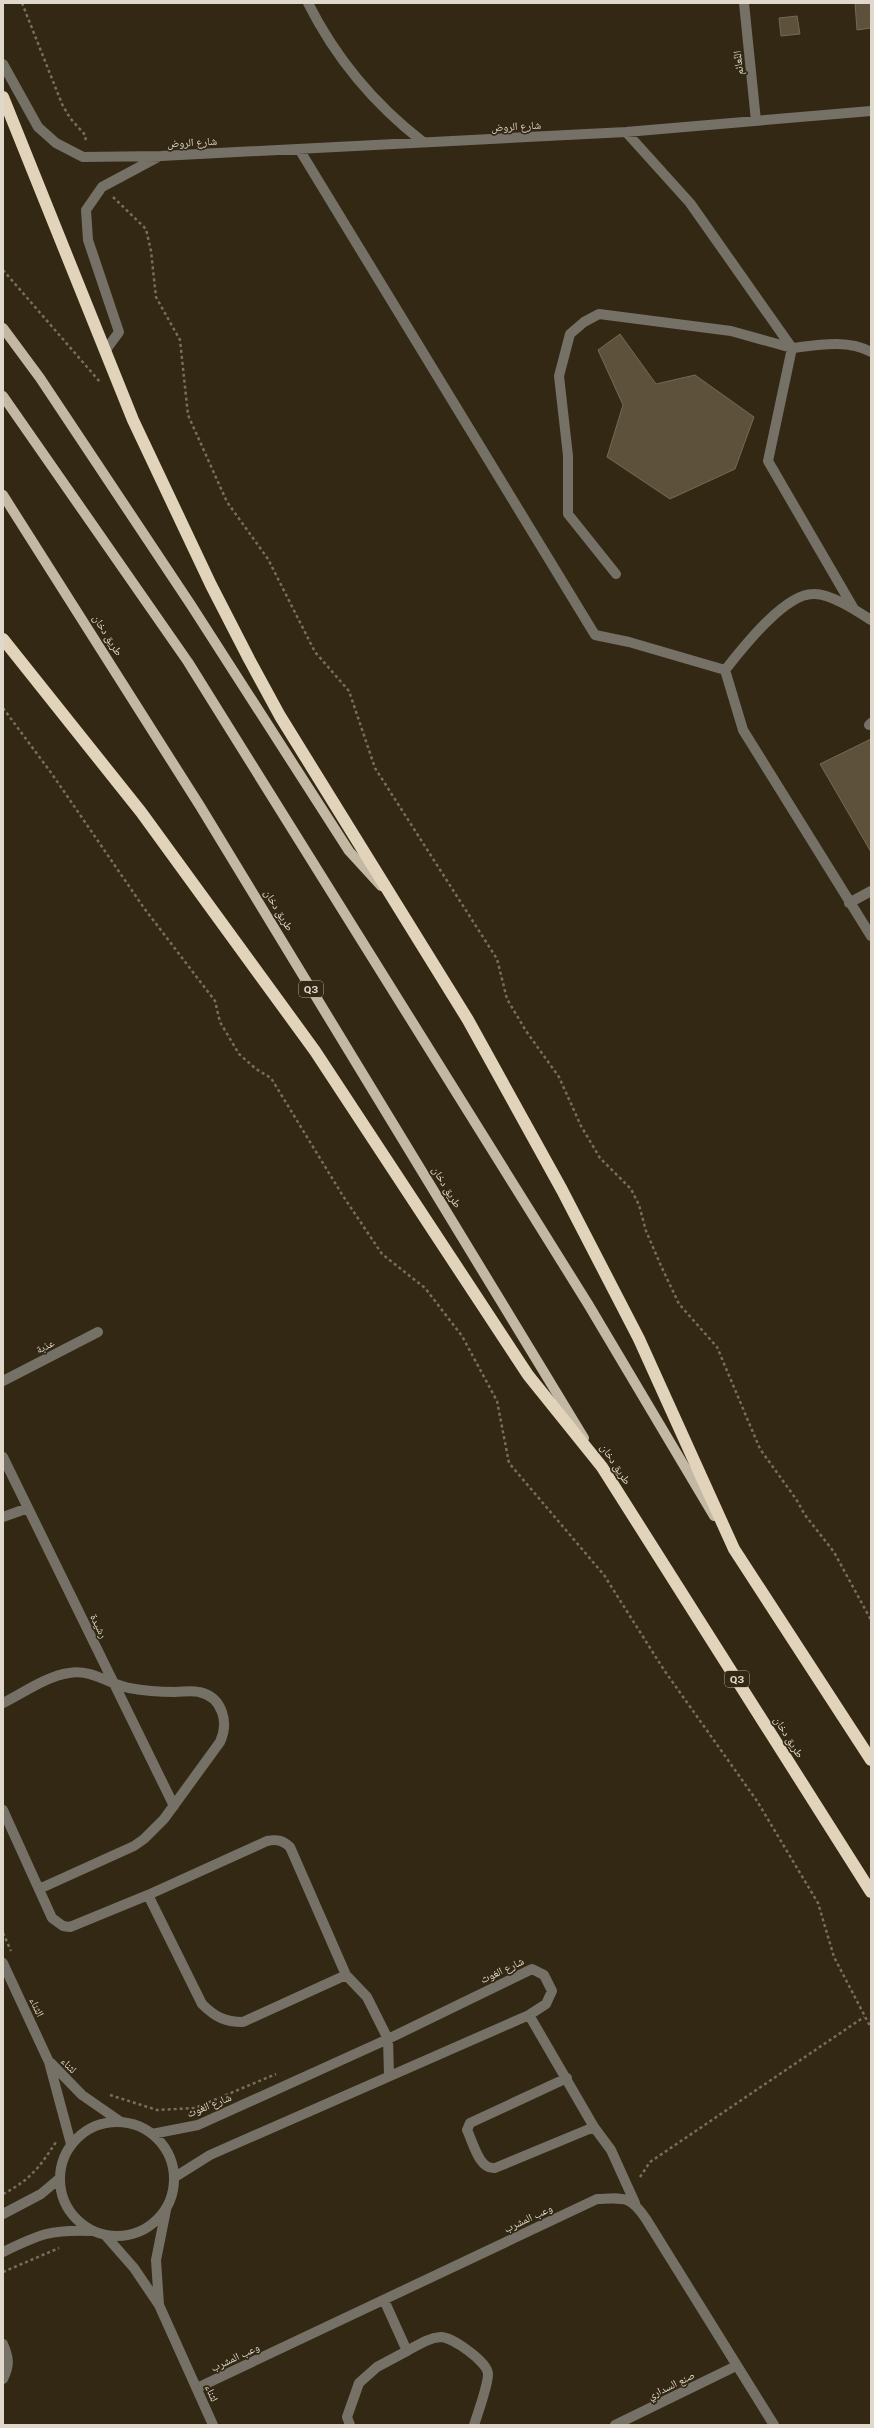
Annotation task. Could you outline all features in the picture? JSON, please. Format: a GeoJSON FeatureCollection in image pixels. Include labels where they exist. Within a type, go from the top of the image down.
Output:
{"type":"FeatureCollection","features":[{"type":"Feature","properties":{"kind":"highway"},"geometry":{"type":"LineString","coordinates":[[3,97],[133,420],[211,585],[249,659],[280,716],[468,1020],[562,1190],[639,1339],[734,1549],[871,1760]]}},
{"type":"Feature","properties":{"kind":"highway"},"geometry":{"type":"LineString","coordinates":[[3,640],[141,812],[315,1051],[528,1375],[602,1467]]}},
{"type":"Feature","properties":{"kind":"highway","name":"طريق دخان"},"geometry":{"type":"LineString","coordinates":[[602,1467],[871,1892]]}},
{"type":"Feature","properties":{"kind":"main road"},"geometry":{"type":"LineString","coordinates":[[3,328],[40,378],[186,598],[349,851],[392,898]]}},
{"type":"Feature","properties":{"kind":"main road"},"geometry":{"type":"LineString","coordinates":[[3,396],[192,669],[588,1304],[734,1549]]}},
{"type":"Feature","properties":{"kind":"main road","name":"طريق دخان"},"geometry":{"type":"LineString","coordinates":[[3,495],[200,806],[602,1467]]}},
{"type":"Feature","properties":{"kind":"main road"},"geometry":{"type":"LineString","coordinates":[[3,499],[17,515]]}},
{"type":"Feature","properties":{"kind":"street"},"geometry":{"type":"LineString","coordinates":[[308,3],[327,38],[354,77],[398,123],[423,142]]}},
{"type":"Feature","properties":{"kind":"street","name":"النًعائم"},"geometry":{"type":"LineString","coordinates":[[744,3],[756,122]]}},
{"type":"Feature","properties":{"kind":"street","name":"شارع الروض"},"geometry":{"type":"LineString","coordinates":[[3,64],[38,127],[56,143],[83,157],[161,156],[626,132],[871,111]]}},
{"type":"Feature","properties":{"kind":"street"},"geometry":{"type":"LineString","coordinates":[[626,132],[690,203],[792,348],[768,461],[854,610]]}},
{"type":"Feature","properties":{"kind":"street"},"geometry":{"type":"LineString","coordinates":[[300,149],[595,635],[629,642],[725,670]]}},
{"type":"Feature","properties":{"kind":"street","name":"شارع الروض"},"geometry":{"type":"LineString","coordinates":[[106,351],[119,332],[88,240],[86,210],[102,186],[161,156]]}},
{"type":"Feature","properties":{"kind":"street"},"geometry":{"type":"LineString","coordinates":[[616,574],[568,514],[568,456],[559,376],[570,334],[584,322],[599,314],[731,331],[792,348],[825,344],[847,345],[871,352]]}},
{"type":"Feature","properties":{"kind":"street"},"geometry":{"type":"LineString","coordinates":[[725,670],[753,635],[799,597],[814,593],[854,610],[871,620]]}},
{"type":"Feature","properties":{"kind":"street"},"geometry":{"type":"LineString","coordinates":[[725,670],[743,730],[849,904],[871,936]]}},
{"type":"Feature","properties":{"kind":"street"},"geometry":{"type":"LineString","coordinates":[[849,904],[871,891]]}},
{"type":"Feature","properties":{"kind":"street","name":"عذبة"},"geometry":{"type":"LineString","coordinates":[[3,1381],[98,1332]]}},
{"type":"Feature","properties":{"kind":"street","name":"رشيدة"},"geometry":{"type":"LineString","coordinates":[[3,1456],[174,1806]]}},
{"type":"Feature","properties":{"kind":"street"},"geometry":{"type":"LineString","coordinates":[[3,1517],[28,1508]]}},
{"type":"Feature","properties":{"kind":"street"},"geometry":{"type":"LineString","coordinates":[[3,1703],[58,1676],[68,1673],[91,1673],[115,1685],[145,1691],[201,1692],[209,1695],[221,1708],[225,1725],[220,1742],[174,1806],[153,1831],[134,1846],[39,1889]]}},
{"type":"Feature","properties":{"kind":"street"},"geometry":{"type":"LineString","coordinates":[[3,1810],[52,1918],[63,1926],[70,1927],[148,1895],[267,1841],[277,1839],[284,1841],[290,1847],[346,1975],[367,1997],[388,2039],[389,2075]]}},
{"type":"Feature","properties":{"kind":"street"},"geometry":{"type":"LineString","coordinates":[[148,1895],[202,2004],[213,2015],[228,2022],[243,2022],[346,1975]]}},
{"type":"Feature","properties":{"kind":"street","name":"الثناء"},"geometry":{"type":"LineString","coordinates":[[3,1962],[49,2062]]}},
{"type":"Feature","properties":{"kind":"street","name":"شارع الغوث"},"geometry":{"type":"LineString","coordinates":[[152,2134],[198,2125],[388,2039],[532,1969],[544,1975],[552,1991],[546,2004],[529,2014],[210,2155],[175,2178]]}},
{"type":"Feature","properties":{"kind":"street"},"geometry":{"type":"LineString","coordinates":[[529,2014],[594,2127],[611,2150],[635,2203],[774,2425]]}},
{"type":"Feature","properties":{"kind":"street","name":"لثناء"},"geometry":{"type":"LineString","coordinates":[[49,2062],[82,2095],[121,2122]]}},
{"type":"Feature","properties":{"kind":"street","name":"لثناء"},"geometry":{"type":"LineString","coordinates":[[49,2062],[71,2144]]}},
{"type":"Feature","properties":{"kind":"street"},"geometry":{"type":"LineString","coordinates":[[567,2078],[470,2123],[467,2130],[484,2166],[490,2169],[495,2168],[594,2127]]}},
{"type":"Feature","properties":{"kind":"street"},"geometry":{"type":"LineString","coordinates":[[121,2122],[137,2125],[152,2134],[164,2146],[172,2161],[175,2178],[173,2194],[166,2210],[150,2226],[128,2235],[105,2235],[80,2222],[69,2210],[62,2194],[60,2178],[63,2160],[71,2144],[85,2131],[102,2123],[121,2122]]}},
{"type":"Feature","properties":{"kind":"street"},"geometry":{"type":"LineString","coordinates":[[3,2214],[22,2206],[41,2194],[60,2178]]}},
{"type":"Feature","properties":{"kind":"street","name":"وعب المشرب"},"geometry":{"type":"LineString","coordinates":[[197,2388],[597,2199],[620,2199],[635,2203]]}},
{"type":"Feature","properties":{"kind":"street","name":"لثناء"},"geometry":{"type":"LineString","coordinates":[[159,2305],[156,2260],[166,2210]]}},
{"type":"Feature","properties":{"kind":"street"},"geometry":{"type":"LineString","coordinates":[[3,2252],[40,2234],[65,2230],[95,2231]]}},
{"type":"Feature","properties":{"kind":"street","name":"لثناء"},"geometry":{"type":"LineString","coordinates":[[105,2235],[134,2268],[159,2305],[213,2425]]}},
{"type":"Feature","properties":{"kind":"street"},"geometry":{"type":"LineString","coordinates":[[384,2300],[407,2351]]}},
{"type":"Feature","properties":{"kind":"street"},"geometry":{"type":"LineString","coordinates":[[350,2425],[347,2416],[359,2383],[377,2367],[425,2341],[443,2337],[473,2354],[485,2364],[488,2374],[474,2425]]}},
{"type":"Feature","properties":{"kind":"street"},"geometry":{"type":"LineString","coordinates":[[3,2344],[9,2358],[8,2368],[3,2379]]}},
{"type":"Feature","properties":{"kind":"street","name":"صنع السداري"},"geometry":{"type":"LineString","coordinates":[[615,2425],[736,2366]]}},
{"type":"Feature","properties":{"kind":"path"},"geometry":{"type":"LineString","coordinates":[[22,3],[62,104],[70,118],[86,136],[83,157]]}},
{"type":"Feature","properties":{"kind":"path"},"geometry":{"type":"LineString","coordinates":[[102,186],[146,229],[156,297],[180,340],[188,415],[227,502],[268,559],[315,652],[349,691],[374,768],[497,959],[507,999],[526,1031],[559,1078],[581,1126],[600,1158],[631,1189],[639,1205],[646,1230],[679,1304],[717,1347],[760,1449],[796,1498],[805,1515],[834,1552],[871,1620]]}},
{"type":"Feature","properties":{"kind":"path"},"geometry":{"type":"LineString","coordinates":[[3,270],[102,384]]}},
{"type":"Feature","properties":{"kind":"path"},"geometry":{"type":"LineString","coordinates":[[3,708],[52,774],[144,908],[215,1001],[220,1022],[239,1054],[256,1069],[270,1078],[343,1196],[382,1254],[425,1288],[462,1336],[497,1401],[509,1463],[604,1575],[664,1670],[757,1801],[818,1903],[834,1957],[871,2028]]}},
{"type":"Feature","properties":{"kind":"path"},"geometry":{"type":"LineString","coordinates":[[3,1933],[12,1953]]}},
{"type":"Feature","properties":{"kind":"path"},"geometry":{"type":"LineString","coordinates":[[635,2203],[641,2173],[650,2162],[864,2017]]}},
{"type":"Feature","properties":{"kind":"path"},"geometry":{"type":"LineString","coordinates":[[107,2094],[157,2110],[173,2110],[195,2108],[275,2072],[281,2087]]}},
{"type":"Feature","properties":{"kind":"path"},"geometry":{"type":"LineString","coordinates":[[3,2194],[23,2184],[41,2165],[56,2142],[56,2135]]}},
{"type":"Feature","properties":{"kind":"path"},"geometry":{"type":"LineString","coordinates":[[3,2272],[63,2246]]}},
{"type":"Feature","properties":{"kind":"building"},"geometry":{"type":"Polygon","coordinates":[[[855,3],[871,3],[871,28],[857,30],[855,3]]]}},
{"type":"Feature","properties":{"kind":"building"},"geometry":{"type":"Polygon","coordinates":[[[797,16],[800,34],[781,36],[779,18],[797,16]]]}},
{"type":"Feature","properties":{"kind":"building"},"geometry":{"type":"Polygon","coordinates":[[[620,334],[656,384],[695,375],[754,417],[735,469],[670,499],[607,457],[623,405],[598,350],[620,334]]]}},
{"type":"Feature","properties":{"kind":"building"},"geometry":{"type":"Polygon","coordinates":[[[871,739],[871,852],[820,764],[871,739]]]}}]}
